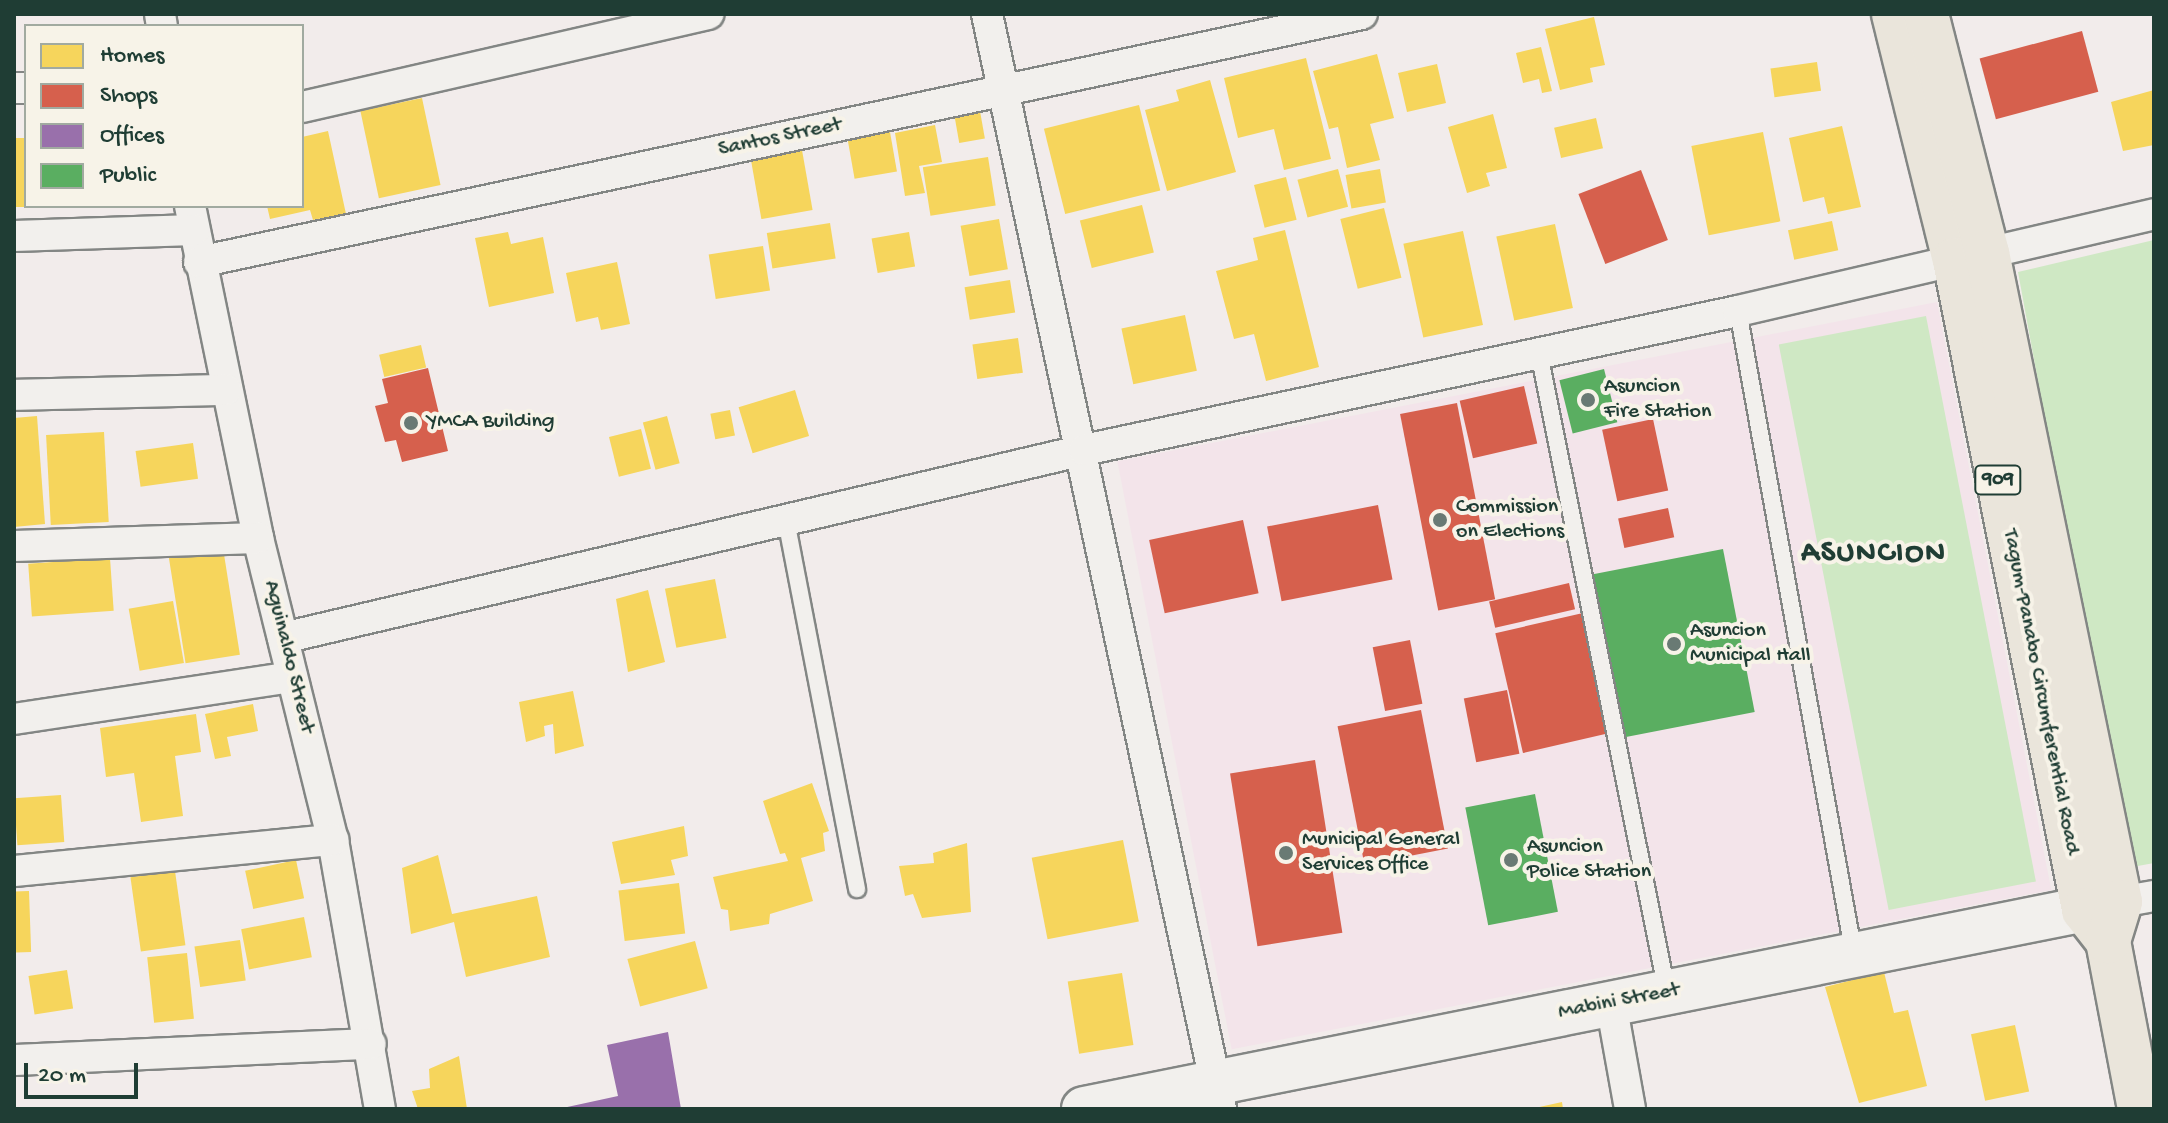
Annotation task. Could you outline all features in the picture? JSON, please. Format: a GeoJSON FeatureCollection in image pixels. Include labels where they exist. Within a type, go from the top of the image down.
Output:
{"type":"FeatureCollection","features":[{"type":"Feature","properties":{"kind":"highway","name":"Tagum-Panabo Circumferential Road"},"geometry":{"type":"LineString","coordinates":[[1894,14],[1971,257]]}},
{"type":"Feature","properties":{"kind":"highway","name":"Tagum-Panabo Circumferential Road"},"geometry":{"type":"LineString","coordinates":[[1926,14],[2035,579],[2116,912],[2140,1109]]}},
{"type":"Feature","properties":{"kind":"street"},"geometry":{"type":"LineString","coordinates":[[304,107],[709,14]]}},
{"type":"Feature","properties":{"kind":"street"},"geometry":{"type":"LineString","coordinates":[[987,14],[1007,90],[1084,450],[1218,1096]]}},
{"type":"Feature","properties":{"kind":"street","name":"Santos Street"},"geometry":{"type":"LineString","coordinates":[[199,262],[1362,14]]}},
{"type":"Feature","properties":{"kind":"street"},"geometry":{"type":"LineString","coordinates":[[283,638],[1084,450],[1738,311],[2154,214]]}},
{"type":"Feature","properties":{"kind":"street"},"geometry":{"type":"LineString","coordinates":[[14,236],[192,218]]}},
{"type":"Feature","properties":{"kind":"street","name":"Aguinaldo Street"},"geometry":{"type":"LineString","coordinates":[[192,218],[258,538],[333,840],[380,1109]]}},
{"type":"Feature","properties":{"kind":"street"},"geometry":{"type":"LineString","coordinates":[[14,395],[226,390]]}},
{"type":"Feature","properties":{"kind":"street"},"geometry":{"type":"LineString","coordinates":[[14,546],[258,538]]}},
{"type":"Feature","properties":{"kind":"street"},"geometry":{"type":"LineString","coordinates":[[14,719],[292,677]]}},
{"type":"Feature","properties":{"kind":"street"},"geometry":{"type":"LineString","coordinates":[[14,871],[333,840]]}},
{"type":"Feature","properties":{"kind":"street","name":"Mabini Street"},"geometry":{"type":"LineString","coordinates":[[1084,1109],[1218,1096],[1611,1003],[1854,956],[2116,912]]}},
{"type":"Feature","properties":{"kind":"street"},"geometry":{"type":"LineString","coordinates":[[1611,1003],[1630,1109]]}},
{"type":"Feature","properties":{"kind":"street"},"geometry":{"type":"LineString","coordinates":[[14,1060],[371,1044]]}},
{"type":"Feature","properties":{"kind":"lane"},"geometry":{"type":"LineString","coordinates":[[1738,311],[1854,956]]}},
{"type":"Feature","properties":{"kind":"lane"},"geometry":{"type":"LineString","coordinates":[[1539,353],[1667,992]]}},
{"type":"Feature","properties":{"kind":"lane"},"geometry":{"type":"LineString","coordinates":[[786,520],[857,889]]}},
{"type":"Feature","properties":{"kind":"shaded area"},"geometry":{"type":"Polygon","coordinates":[[[1937,302],[2051,890],[1232,1049],[1117,461],[1937,302]]]}},
{"type":"Feature","properties":{"kind":"green space"},"geometry":{"type":"Polygon","coordinates":[[[2154,240],[2154,863],[2127,868],[2018,272],[2154,240]]]}},
{"type":"Feature","properties":{"kind":"green space"},"geometry":{"type":"Polygon","coordinates":[[[1926,316],[2036,881],[1889,910],[1779,345],[1926,316]]]}},
{"type":"Feature","properties":{"kind":"building: Homes"},"geometry":{"type":"Polygon","coordinates":[[[1594,17],[1605,65],[1590,68],[1593,82],[1560,90],[1545,29],[1594,17]]]}},
{"type":"Feature","properties":{"kind":"building: Homes"},"geometry":{"type":"Polygon","coordinates":[[[1541,47],[1552,91],[1542,93],[1539,79],[1523,83],[1516,53],[1541,47]]]}},
{"type":"Feature","properties":{"kind":"building: Homes"},"geometry":{"type":"Polygon","coordinates":[[[1377,54],[1394,118],[1370,124],[1380,160],[1347,168],[1338,127],[1329,129],[1313,71],[1377,54]]]}},
{"type":"Feature","properties":{"kind":"building: Homes"},"geometry":{"type":"Polygon","coordinates":[[[1306,58],[1331,159],[1284,170],[1274,129],[1238,138],[1224,78],[1306,58]]]}},
{"type":"Feature","properties":{"kind":"building: Homes"},"geometry":{"type":"Polygon","coordinates":[[[1817,62],[1821,91],[1774,97],[1770,69],[1817,62]]]}},
{"type":"Feature","properties":{"kind":"building: Homes"},"geometry":{"type":"Polygon","coordinates":[[[1437,64],[1446,103],[1407,112],[1398,73],[1437,64]]]}},
{"type":"Feature","properties":{"kind":"building: Homes"},"geometry":{"type":"Polygon","coordinates":[[[1210,80],[1236,172],[1167,191],[1145,110],[1179,101],[1176,90],[1210,80]]]}},
{"type":"Feature","properties":{"kind":"building: Homes"},"geometry":{"type":"Polygon","coordinates":[[[2154,90],[2154,145],[2123,151],[2111,102],[2154,90]]]}},
{"type":"Feature","properties":{"kind":"building: Homes"},"geometry":{"type":"Polygon","coordinates":[[[422,98],[441,185],[379,198],[360,111],[422,98]]]}},
{"type":"Feature","properties":{"kind":"building: Homes"},"geometry":{"type":"Polygon","coordinates":[[[1139,105],[1160,190],[1065,214],[1044,129],[1139,105]]]}},
{"type":"Feature","properties":{"kind":"building: Homes"},"geometry":{"type":"Polygon","coordinates":[[[980,111],[985,139],[959,143],[954,116],[980,111]]]}},
{"type":"Feature","properties":{"kind":"building: Homes"},"geometry":{"type":"Polygon","coordinates":[[[1493,114],[1507,168],[1486,173],[1490,186],[1467,193],[1448,127],[1493,114]]]}},
{"type":"Feature","properties":{"kind":"building: Homes"},"geometry":{"type":"Polygon","coordinates":[[[1596,118],[1603,148],[1561,158],[1554,128],[1596,118]]]}},
{"type":"Feature","properties":{"kind":"building: Homes"},"geometry":{"type":"Polygon","coordinates":[[[935,125],[942,162],[919,166],[925,193],[905,196],[895,133],[935,125]]]}},
{"type":"Feature","properties":{"kind":"building: Homes"},"geometry":{"type":"Polygon","coordinates":[[[1842,126],[1861,207],[1828,214],[1824,197],[1803,202],[1789,138],[1842,126]]]}},
{"type":"Feature","properties":{"kind":"building: Homes"},"geometry":{"type":"Polygon","coordinates":[[[328,131],[346,214],[313,220],[310,210],[270,219],[267,208],[304,208],[304,137],[328,131]]]}},
{"type":"Feature","properties":{"kind":"building: Homes"},"geometry":{"type":"Polygon","coordinates":[[[890,132],[897,171],[855,179],[848,139],[890,132]]]}},
{"type":"Feature","properties":{"kind":"building: Homes"},"geometry":{"type":"Polygon","coordinates":[[[1763,132],[1780,221],[1709,235],[1691,146],[1763,132]]]}},
{"type":"Feature","properties":{"kind":"building: Homes"},"geometry":{"type":"Polygon","coordinates":[[[14,138],[24,138],[24,207],[14,207],[14,138]]]}},
{"type":"Feature","properties":{"kind":"building: Homes"},"geometry":{"type":"Polygon","coordinates":[[[802,150],[813,210],[761,219],[751,159],[802,150]]]}},
{"type":"Feature","properties":{"kind":"building: Homes"},"geometry":{"type":"Polygon","coordinates":[[[988,157],[996,205],[930,216],[923,167],[988,157]]]}},
{"type":"Feature","properties":{"kind":"building: Homes"},"geometry":{"type":"Polygon","coordinates":[[[1338,169],[1348,207],[1308,218],[1297,180],[1338,169]]]}},
{"type":"Feature","properties":{"kind":"building: Homes"},"geometry":{"type":"Polygon","coordinates":[[[1380,169],[1386,202],[1351,209],[1346,175],[1380,169]]]}},
{"type":"Feature","properties":{"kind":"building: Homes"},"geometry":{"type":"Polygon","coordinates":[[[1286,177],[1297,220],[1265,228],[1254,185],[1286,177]]]}},
{"type":"Feature","properties":{"kind":"building: Homes"},"geometry":{"type":"Polygon","coordinates":[[[1142,205],[1154,253],[1092,268],[1080,220],[1142,205]]]}},
{"type":"Feature","properties":{"kind":"building: Homes"},"geometry":{"type":"Polygon","coordinates":[[[1384,208],[1401,278],[1358,289],[1340,219],[1384,208]]]}},
{"type":"Feature","properties":{"kind":"building: Homes"},"geometry":{"type":"Polygon","coordinates":[[[999,219],[1008,269],[969,276],[961,226],[999,219]]]}},
{"type":"Feature","properties":{"kind":"building: Homes"},"geometry":{"type":"Polygon","coordinates":[[[1832,221],[1838,250],[1794,260],[1788,230],[1832,221]]]}},
{"type":"Feature","properties":{"kind":"building: Homes"},"geometry":{"type":"Polygon","coordinates":[[[830,223],[836,259],[772,269],[767,233],[830,223]]]}},
{"type":"Feature","properties":{"kind":"building: Homes"},"geometry":{"type":"Polygon","coordinates":[[[1555,224],[1573,308],[1514,321],[1496,236],[1555,224]]]}},
{"type":"Feature","properties":{"kind":"building: Homes"},"geometry":{"type":"Polygon","coordinates":[[[1285,230],[1319,367],[1266,381],[1254,334],[1234,339],[1216,271],[1258,260],[1253,238],[1285,230]]]}},
{"type":"Feature","properties":{"kind":"building: Homes"},"geometry":{"type":"Polygon","coordinates":[[[1463,231],[1483,325],[1423,338],[1403,244],[1463,231]]]}},
{"type":"Feature","properties":{"kind":"building: Homes"},"geometry":{"type":"Polygon","coordinates":[[[508,232],[511,244],[543,237],[554,293],[489,307],[475,238],[508,232]]]}},
{"type":"Feature","properties":{"kind":"building: Homes"},"geometry":{"type":"Polygon","coordinates":[[[909,232],[915,266],[878,273],[872,239],[909,232]]]}},
{"type":"Feature","properties":{"kind":"building: Homes"},"geometry":{"type":"Polygon","coordinates":[[[763,246],[770,290],[716,299],[709,255],[763,246]]]}},
{"type":"Feature","properties":{"kind":"building: Homes"},"geometry":{"type":"Polygon","coordinates":[[[617,262],[630,324],[601,330],[598,317],[576,322],[566,273],[617,262]]]}},
{"type":"Feature","properties":{"kind":"building: Homes"},"geometry":{"type":"Polygon","coordinates":[[[1010,280],[1015,313],[970,320],[965,287],[1010,280]]]}},
{"type":"Feature","properties":{"kind":"building: Homes"},"geometry":{"type":"Polygon","coordinates":[[[1185,315],[1197,371],[1133,384],[1121,329],[1185,315]]]}},
{"type":"Feature","properties":{"kind":"building: Homes"},"geometry":{"type":"Polygon","coordinates":[[[1018,338],[1023,373],[977,379],[972,344],[1018,338]]]}},
{"type":"Feature","properties":{"kind":"building: Homes"},"geometry":{"type":"Polygon","coordinates":[[[421,345],[426,367],[384,377],[379,355],[421,345]]]}},
{"type":"Feature","properties":{"kind":"building: Homes"},"geometry":{"type":"Polygon","coordinates":[[[795,390],[809,436],[753,453],[739,407],[795,390]]]}},
{"type":"Feature","properties":{"kind":"building: Homes"},"geometry":{"type":"Polygon","coordinates":[[[730,410],[735,436],[715,439],[710,414],[730,410]]]}},
{"type":"Feature","properties":{"kind":"building: Homes"},"geometry":{"type":"Polygon","coordinates":[[[37,416],[45,524],[14,527],[14,418],[37,416]]]}},
{"type":"Feature","properties":{"kind":"building: Homes"},"geometry":{"type":"Polygon","coordinates":[[[667,416],[680,463],[656,470],[643,422],[667,416]]]}},
{"type":"Feature","properties":{"kind":"building: Homes"},"geometry":{"type":"Polygon","coordinates":[[[641,429],[651,469],[619,477],[609,437],[641,429]]]}},
{"type":"Feature","properties":{"kind":"building: Homes"},"geometry":{"type":"Polygon","coordinates":[[[104,432],[109,522],[51,525],[46,435],[104,432]]]}},
{"type":"Feature","properties":{"kind":"building: Homes"},"geometry":{"type":"Polygon","coordinates":[[[193,443],[198,479],[141,487],[136,451],[193,443]]]}},
{"type":"Feature","properties":{"kind":"building: Homes"},"geometry":{"type":"Polygon","coordinates":[[[223,548],[240,655],[186,663],[169,557],[223,548]]]}},
{"type":"Feature","properties":{"kind":"building: Homes"},"geometry":{"type":"Polygon","coordinates":[[[110,558],[114,611],[32,617],[28,564],[110,558]]]}},
{"type":"Feature","properties":{"kind":"building: Homes"},"geometry":{"type":"Polygon","coordinates":[[[715,579],[726,638],[676,648],[665,589],[715,579]]]}},
{"type":"Feature","properties":{"kind":"building: Homes"},"geometry":{"type":"Polygon","coordinates":[[[648,590],[665,662],[628,672],[616,599],[648,590]]]}},
{"type":"Feature","properties":{"kind":"building: Homes"},"geometry":{"type":"Polygon","coordinates":[[[173,601],[184,663],[140,671],[129,609],[173,601]]]}},
{"type":"Feature","properties":{"kind":"building: Homes"},"geometry":{"type":"Polygon","coordinates":[[[573,691],[584,746],[555,754],[553,724],[544,726],[545,736],[526,742],[519,702],[573,691]]]}},
{"type":"Feature","properties":{"kind":"building: Homes"},"geometry":{"type":"Polygon","coordinates":[[[253,704],[258,731],[227,737],[231,756],[215,759],[205,714],[253,704]]]}},
{"type":"Feature","properties":{"kind":"building: Homes"},"geometry":{"type":"Polygon","coordinates":[[[196,714],[201,752],[175,756],[183,816],[141,822],[134,773],[106,777],[100,728],[196,714]]]}},
{"type":"Feature","properties":{"kind":"building: Homes"},"geometry":{"type":"Polygon","coordinates":[[[812,783],[829,831],[823,833],[825,851],[801,858],[813,901],[770,914],[769,924],[730,931],[728,910],[721,909],[713,877],[788,861],[785,853],[780,854],[763,801],[812,783]]]}},
{"type":"Feature","properties":{"kind":"building: Homes"},"geometry":{"type":"Polygon","coordinates":[[[61,795],[64,842],[17,845],[14,798],[61,795]]]}},
{"type":"Feature","properties":{"kind":"building: Homes"},"geometry":{"type":"Polygon","coordinates":[[[684,826],[688,856],[671,860],[675,875],[621,884],[612,842],[684,826]]]}},
{"type":"Feature","properties":{"kind":"building: Homes"},"geometry":{"type":"Polygon","coordinates":[[[1123,840],[1139,921],[1048,939],[1032,858],[1123,840]]]}},
{"type":"Feature","properties":{"kind":"building: Homes"},"geometry":{"type":"Polygon","coordinates":[[[967,843],[971,912],[922,918],[913,894],[905,896],[899,866],[934,863],[933,853],[967,843]]]}},
{"type":"Feature","properties":{"kind":"building: Homes"},"geometry":{"type":"Polygon","coordinates":[[[438,855],[452,914],[537,896],[550,957],[466,977],[454,922],[411,934],[402,868],[438,855]]]}},
{"type":"Feature","properties":{"kind":"building: Homes"},"geometry":{"type":"Polygon","coordinates":[[[296,860],[304,898],[253,909],[245,871],[296,860]]]}},
{"type":"Feature","properties":{"kind":"building: Homes"},"geometry":{"type":"Polygon","coordinates":[[[175,871],[185,945],[141,952],[130,877],[175,871]]]}},
{"type":"Feature","properties":{"kind":"building: Homes"},"geometry":{"type":"Polygon","coordinates":[[[679,883],[685,934],[625,941],[618,890],[679,883]]]}},
{"type":"Feature","properties":{"kind":"building: Homes"},"geometry":{"type":"Polygon","coordinates":[[[29,891],[31,952],[16,952],[14,892],[29,891]]]}},
{"type":"Feature","properties":{"kind":"building: Homes"},"geometry":{"type":"Polygon","coordinates":[[[304,917],[312,957],[249,969],[241,929],[304,917]]]}},
{"type":"Feature","properties":{"kind":"building: Homes"},"geometry":{"type":"Polygon","coordinates":[[[240,940],[246,981],[200,987],[194,946],[240,940]]]}},
{"type":"Feature","properties":{"kind":"building: Homes"},"geometry":{"type":"Polygon","coordinates":[[[695,941],[708,988],[640,1006],[627,959],[695,941]]]}},
{"type":"Feature","properties":{"kind":"building: Homes"},"geometry":{"type":"Polygon","coordinates":[[[187,953],[194,1019],[154,1023],[147,957],[187,953]]]}},
{"type":"Feature","properties":{"kind":"building: Homes"},"geometry":{"type":"Polygon","coordinates":[[[67,970],[73,1009],[35,1015],[28,976],[67,970]]]}},
{"type":"Feature","properties":{"kind":"building: Homes"},"geometry":{"type":"Polygon","coordinates":[[[1884,972],[1894,1013],[1908,1010],[1927,1086],[1859,1103],[1825,987],[1884,972]]]}},
{"type":"Feature","properties":{"kind":"building: Homes"},"geometry":{"type":"Polygon","coordinates":[[[1122,973],[1133,1045],[1079,1054],[1068,982],[1122,973]]]}},
{"type":"Feature","properties":{"kind":"building: Homes"},"geometry":{"type":"Polygon","coordinates":[[[2015,1025],[2029,1092],[1985,1101],[1971,1034],[2015,1025]]]}},
{"type":"Feature","properties":{"kind":"building: Homes"},"geometry":{"type":"Polygon","coordinates":[[[459,1056],[467,1109],[418,1109],[412,1091],[430,1088],[429,1069],[459,1056]]]}},
{"type":"Feature","properties":{"kind":"building: Homes"},"geometry":{"type":"Polygon","coordinates":[[[1562,1102],[1563,1109],[1535,1109],[1535,1108],[1562,1102]]]}},
{"type":"Feature","properties":{"kind":"building: Shops"},"geometry":{"type":"Polygon","coordinates":[[[2082,31],[2098,92],[1996,119],[1980,58],[2082,31]]]}},
{"type":"Feature","properties":{"kind":"building: Shops"},"geometry":{"type":"Polygon","coordinates":[[[1641,170],[1668,240],[1605,264],[1578,194],[1641,170]]]}},
{"type":"Feature","properties":{"kind":"building: Shops","name":"YMCA Building"},"geometry":{"type":"Polygon","coordinates":[[[428,368],[448,451],[402,462],[396,440],[385,442],[375,406],[388,403],[382,379],[428,368]]]}},
{"type":"Feature","properties":{"kind":"building: Shops"},"geometry":{"type":"Polygon","coordinates":[[[1524,386],[1537,443],[1473,458],[1460,401],[1524,386]]]}},
{"type":"Feature","properties":{"kind":"building: Shops"},"geometry":{"type":"Polygon","coordinates":[[[1457,403],[1495,599],[1438,610],[1400,414],[1457,403]]]}},
{"type":"Feature","properties":{"kind":"building: Shops"},"geometry":{"type":"Polygon","coordinates":[[[1653,419],[1668,490],[1617,501],[1602,430],[1653,419]]]}},
{"type":"Feature","properties":{"kind":"building: Shops"},"geometry":{"type":"Polygon","coordinates":[[[1378,505],[1393,580],[1282,601],[1267,527],[1378,505]]]}},
{"type":"Feature","properties":{"kind":"building: Shops"},"geometry":{"type":"Polygon","coordinates":[[[1668,508],[1674,537],[1624,548],[1618,519],[1668,508]]]}},
{"type":"Feature","properties":{"kind":"building: Shops"},"geometry":{"type":"Polygon","coordinates":[[[1243,520],[1259,593],[1165,613],[1149,540],[1243,520]]]}},
{"type":"Feature","properties":{"kind":"building: Shops"},"geometry":{"type":"Polygon","coordinates":[[[1569,583],[1575,609],[1495,628],[1489,601],[1569,583]]]}},
{"type":"Feature","properties":{"kind":"building: Shops"},"geometry":{"type":"Polygon","coordinates":[[[1583,613],[1611,733],[1523,753],[1495,633],[1583,613]]]}},
{"type":"Feature","properties":{"kind":"building: Shops"},"geometry":{"type":"Polygon","coordinates":[[[1410,640],[1422,704],[1385,711],[1373,647],[1410,640]]]}},
{"type":"Feature","properties":{"kind":"building: Shops"},"geometry":{"type":"Polygon","coordinates":[[[1507,690],[1519,754],[1476,762],[1464,698],[1507,690]]]}},
{"type":"Feature","properties":{"kind":"building: Shops"},"geometry":{"type":"Polygon","coordinates":[[[1421,710],[1448,848],[1364,865],[1338,726],[1421,710]]]}},
{"type":"Feature","properties":{"kind":"building: Shops","name":"Municipal General Services Office"},"geometry":{"type":"Polygon","coordinates":[[[1315,760],[1342,933],[1257,946],[1230,773],[1315,760]]]}},
{"type":"Feature","properties":{"kind":"building: Offices"},"geometry":{"type":"Polygon","coordinates":[[[668,1032],[681,1109],[558,1109],[618,1096],[607,1045],[668,1032]]]}},
{"type":"Feature","properties":{"kind":"building: Public","name":"Asuncion Fire Station"},"geometry":{"type":"Polygon","coordinates":[[[1604,369],[1617,422],[1573,433],[1559,380],[1604,369]]]}},
{"type":"Feature","properties":{"kind":"building: Public","name":"Asuncion Municipal Hall"},"geometry":{"type":"Polygon","coordinates":[[[1723,549],[1755,712],[1622,738],[1590,575],[1723,549]]]}},
{"type":"Feature","properties":{"kind":"building: Public","name":"Asuncion Police Station"},"geometry":{"type":"Polygon","coordinates":[[[1535,794],[1558,912],[1488,925],[1465,808],[1535,794]]]}},
{"type":"Feature","properties":{"kind":"place","name":"Asuncion Fire Station"},"geometry":{"type":"Point","coordinates":[1588,400]}},
{"type":"Feature","properties":{"kind":"place","name":"YMCA Building"},"geometry":{"type":"Point","coordinates":[411,423]}},
{"type":"Feature","properties":{"kind":"place","name":"Commission on Elections"},"geometry":{"type":"Point","coordinates":[1440,520]}},
{"type":"Feature","properties":{"kind":"place","name":"Asuncion Municipal Hall"},"geometry":{"type":"Point","coordinates":[1674,644]}},
{"type":"Feature","properties":{"kind":"place","name":"Municipal General Services Office"},"geometry":{"type":"Point","coordinates":[1286,853]}},
{"type":"Feature","properties":{"kind":"place","name":"Asuncion Police Station"},"geometry":{"type":"Point","coordinates":[1511,860]}},
{"type":"Feature","properties":{"kind":"district","name":"ASUNCION"},"geometry":{"type":"Point","coordinates":[1874,555]}}]}
